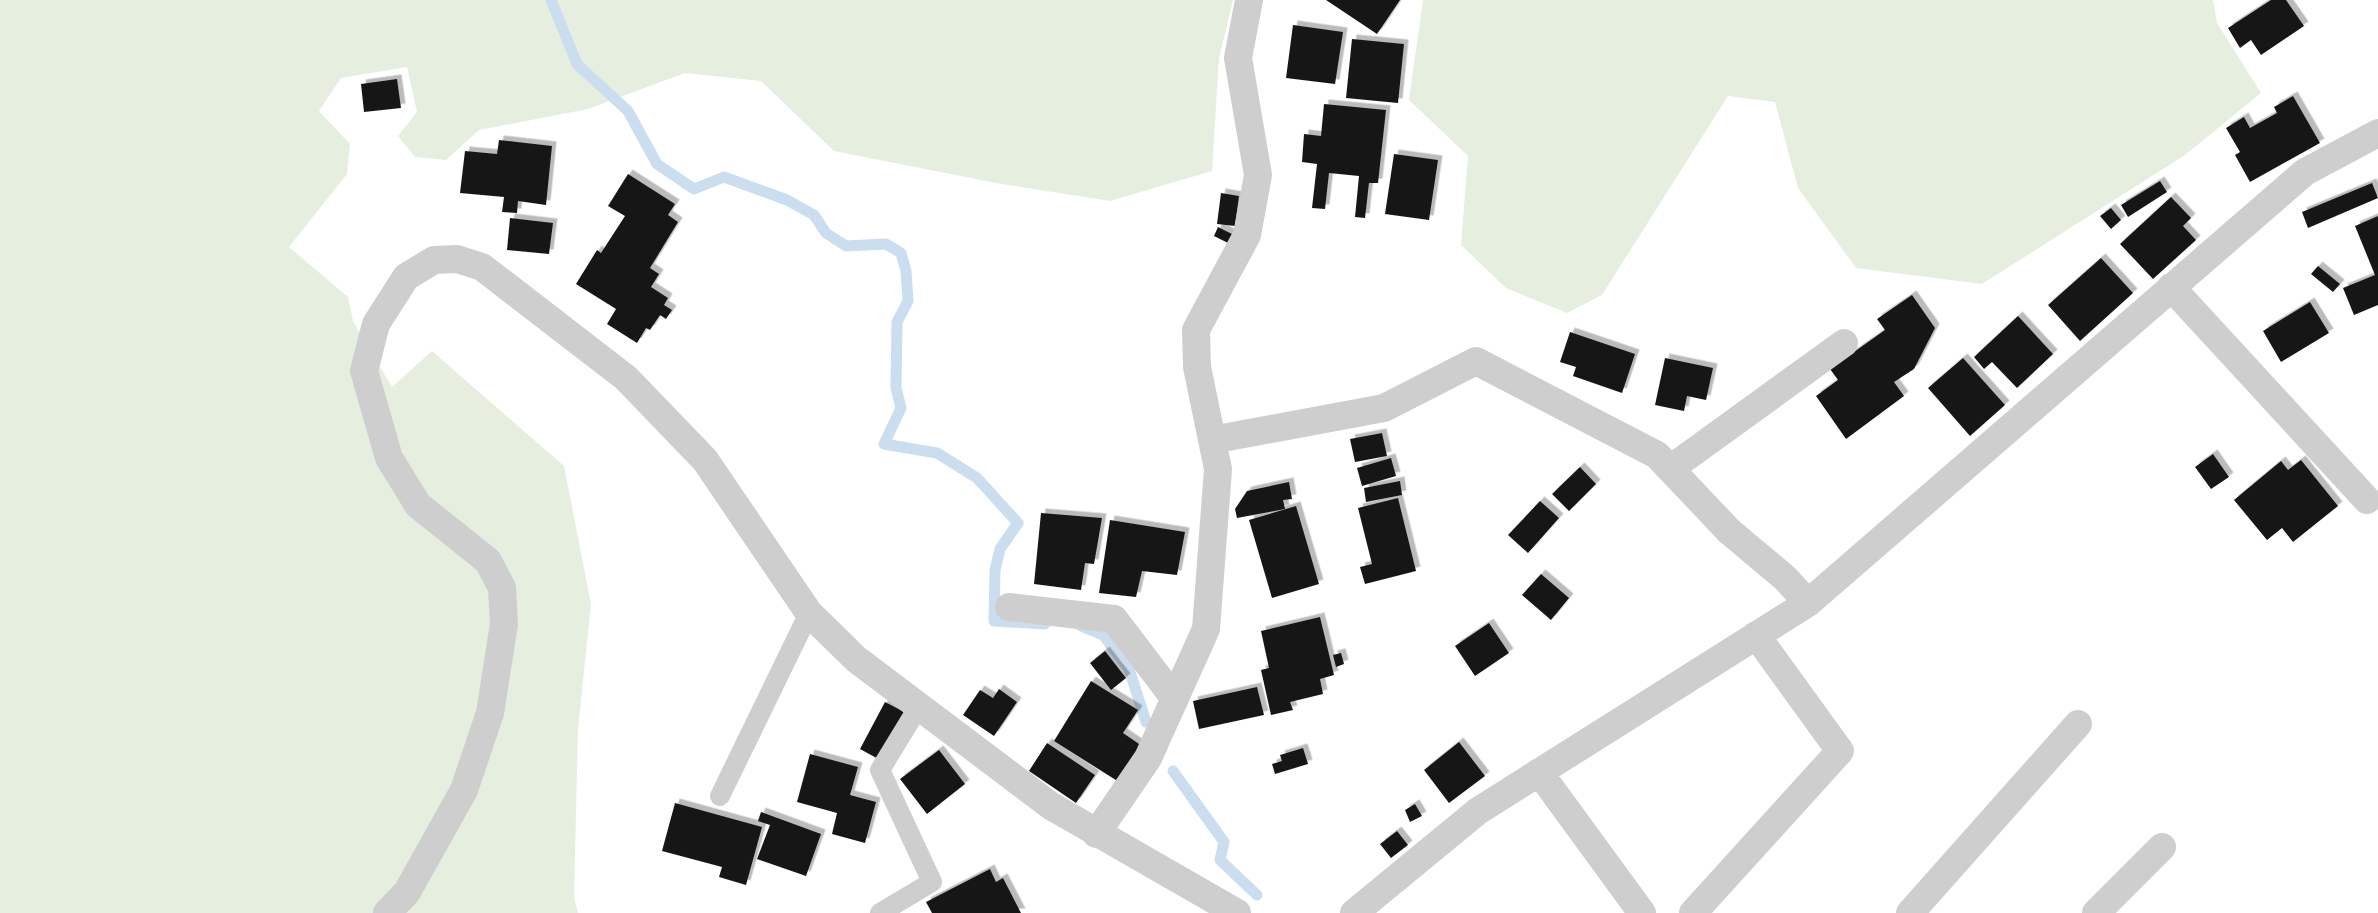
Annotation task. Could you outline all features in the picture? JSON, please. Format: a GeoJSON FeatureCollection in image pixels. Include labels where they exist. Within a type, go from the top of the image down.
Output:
{"type":"FeatureCollection","features":[{"type":"Feature","properties":{"kind":"street"},"geometry":{"type":"LineString","coordinates":[[1096,834],[1148,758],[1206,629],[1218,469],[1197,367],[1196,330],[1247,235],[1258,175],[1238,58],[1249,0]]}},
{"type":"Feature","properties":{"kind":"street"},"geometry":{"type":"LineString","coordinates":[[1354,913],[1478,811],[1808,603],[2305,172],[2378,134]]}},
{"type":"Feature","properties":{"kind":"street"},"geometry":{"type":"LineString","coordinates":[[386,913],[407,892],[464,790],[490,713],[504,624],[502,588],[488,561],[418,506],[389,458],[364,370],[376,324],[406,277],[434,260],[457,259],[482,267],[626,378],[705,460],[809,613],[856,659],[1051,806],[1096,834],[1237,913]]}},
{"type":"Feature","properties":{"kind":"street"},"geometry":{"type":"LineString","coordinates":[[2171,287],[2367,500]]}},
{"type":"Feature","properties":{"kind":"street"},"geometry":{"type":"LineString","coordinates":[[1670,470],[1844,343]]}},
{"type":"Feature","properties":{"kind":"street"},"geometry":{"type":"LineString","coordinates":[[1212,440],[1384,408],[1476,361],[1656,455],[1729,531],[1785,578],[1808,603]]}},
{"type":"Feature","properties":{"kind":"street"},"geometry":{"type":"LineString","coordinates":[[1009,607],[1114,619],[1175,699]]}},
{"type":"Feature","properties":{"kind":"street"},"geometry":{"type":"LineString","coordinates":[[1693,913],[1840,751],[1756,635]]}},
{"type":"Feature","properties":{"kind":"street"},"geometry":{"type":"LineString","coordinates":[[1910,913],[2078,724]]}},
{"type":"Feature","properties":{"kind":"street"},"geometry":{"type":"LineString","coordinates":[[1539,772],[1642,913]]}},
{"type":"Feature","properties":{"kind":"street"},"geometry":{"type":"LineString","coordinates":[[2096,913],[2162,847]]}},
{"type":"Feature","properties":{"kind":"lane"},"geometry":{"type":"LineString","coordinates":[[720,796],[809,613]]}},
{"type":"Feature","properties":{"kind":"lane"},"geometry":{"type":"LineString","coordinates":[[880,913],[932,882],[880,770],[919,706]]}},
{"type":"Feature","properties":{"kind":"green space"},"geometry":{"type":"Polygon","coordinates":[[[0,0],[1233,0],[1219,58],[1212,171],[1110,201],[996,183],[834,151],[761,81],[685,73],[588,109],[479,130],[446,160],[415,157],[398,136],[417,112],[407,67],[341,78],[319,111],[350,144],[347,174],[289,247],[348,297],[353,321],[392,387],[432,351],[564,466],[591,604],[578,729],[574,897],[578,913],[0,913],[0,0]]]}},
{"type":"Feature","properties":{"kind":"green space"},"geometry":{"type":"Polygon","coordinates":[[[1423,0],[2213,0],[2217,23],[2261,93],[2185,155],[1982,284],[1856,268],[1798,188],[1775,102],[1728,96],[1602,295],[1567,313],[1506,288],[1461,245],[1468,156],[1409,100],[1423,0]]]}},
{"type":"Feature","properties":{"kind":"building"},"geometry":{"type":"Polygon","coordinates":[[[1326,0],[1400,0],[1377,34],[1326,0]]]}},
{"type":"Feature","properties":{"kind":"building"},"geometry":{"type":"Polygon","coordinates":[[[2271,0],[2286,0],[2304,26],[2261,55],[2251,40],[2240,48],[2228,28],[2271,0]]]}},
{"type":"Feature","properties":{"kind":"building"},"geometry":{"type":"Polygon","coordinates":[[[1293,25],[1343,32],[1335,84],[1286,78],[1293,25]]]}},
{"type":"Feature","properties":{"kind":"building"},"geometry":{"type":"Polygon","coordinates":[[[1352,39],[1404,44],[1398,103],[1346,98],[1352,39]]]}},
{"type":"Feature","properties":{"kind":"building"},"geometry":{"type":"Polygon","coordinates":[[[397,79],[401,108],[364,112],[361,84],[397,79]]]}},
{"type":"Feature","properties":{"kind":"building"},"geometry":{"type":"Polygon","coordinates":[[[2293,96],[2320,143],[2250,182],[2235,155],[2240,152],[2226,128],[2244,117],[2250,128],[2277,113],[2274,107],[2293,96]]]}},
{"type":"Feature","properties":{"kind":"building"},"geometry":{"type":"Polygon","coordinates":[[[1324,104],[1386,110],[1378,183],[1369,183],[1365,218],[1355,217],[1359,176],[1329,173],[1325,209],[1312,208],[1317,164],[1302,162],[1304,134],[1321,136],[1324,104]]]}},
{"type":"Feature","properties":{"kind":"building"},"geometry":{"type":"Polygon","coordinates":[[[499,140],[552,146],[546,205],[518,201],[517,213],[502,212],[504,197],[460,193],[465,151],[497,154],[499,140]]]}},
{"type":"Feature","properties":{"kind":"building"},"geometry":{"type":"Polygon","coordinates":[[[1394,154],[1438,160],[1429,220],[1385,214],[1394,154]]]}},
{"type":"Feature","properties":{"kind":"building"},"geometry":{"type":"Polygon","coordinates":[[[628,174],[675,204],[668,215],[678,222],[650,268],[659,274],[651,287],[668,298],[664,305],[672,310],[666,319],[660,315],[650,330],[646,328],[637,343],[607,324],[616,309],[576,284],[597,250],[601,253],[625,216],[608,206],[628,174]]]}},
{"type":"Feature","properties":{"kind":"building"},"geometry":{"type":"Polygon","coordinates":[[[2160,181],[2167,192],[2128,217],[2121,205],[2160,181]]]}},
{"type":"Feature","properties":{"kind":"building"},"geometry":{"type":"Polygon","coordinates":[[[2372,183],[2378,198],[2308,228],[2302,212],[2372,183]]]}},
{"type":"Feature","properties":{"kind":"building"},"geometry":{"type":"Polygon","coordinates":[[[1221,193],[1239,196],[1235,226],[1217,224],[1221,193]]]}},
{"type":"Feature","properties":{"kind":"building"},"geometry":{"type":"Polygon","coordinates":[[[2171,197],[2191,218],[2183,226],[2196,240],[2153,279],[2120,244],[2171,197]]]}},
{"type":"Feature","properties":{"kind":"building"},"geometry":{"type":"Polygon","coordinates":[[[2111,208],[2121,220],[2111,229],[2100,216],[2111,208]]]}},
{"type":"Feature","properties":{"kind":"building"},"geometry":{"type":"Polygon","coordinates":[[[2378,216],[2378,305],[2354,315],[2343,288],[2375,275],[2355,226],[2378,216]]]}},
{"type":"Feature","properties":{"kind":"building"},"geometry":{"type":"Polygon","coordinates":[[[510,218],[553,223],[549,254],[507,250],[510,218]]]}},
{"type":"Feature","properties":{"kind":"building"},"geometry":{"type":"Polygon","coordinates":[[[1218,227],[1232,234],[1228,243],[1214,236],[1218,227]]]}},
{"type":"Feature","properties":{"kind":"building"},"geometry":{"type":"Polygon","coordinates":[[[2101,258],[2133,293],[2080,341],[2048,305],[2101,258]]]}},
{"type":"Feature","properties":{"kind":"building"},"geometry":{"type":"Polygon","coordinates":[[[2318,266],[2340,284],[2333,292],[2311,274],[2318,266]]]}},
{"type":"Feature","properties":{"kind":"building"},"geometry":{"type":"Polygon","coordinates":[[[1912,295],[1935,328],[1914,369],[1894,382],[1904,396],[1846,439],[1816,396],[1838,380],[1830,369],[1885,330],[1877,319],[1912,295]]]}},
{"type":"Feature","properties":{"kind":"building"},"geometry":{"type":"Polygon","coordinates":[[[2310,302],[2329,333],[2281,362],[2263,331],[2310,302]]]}},
{"type":"Feature","properties":{"kind":"building"},"geometry":{"type":"Polygon","coordinates":[[[2018,316],[2053,354],[2017,388],[1992,362],[1984,369],[1974,357],[2018,316]]]}},
{"type":"Feature","properties":{"kind":"building"},"geometry":{"type":"Polygon","coordinates":[[[1570,332],[1635,354],[1622,393],[1573,376],[1576,367],[1560,362],[1570,332]]]}},
{"type":"Feature","properties":{"kind":"building"},"geometry":{"type":"Polygon","coordinates":[[[1665,358],[1713,368],[1706,400],[1687,396],[1684,411],[1655,405],[1665,358]]]}},
{"type":"Feature","properties":{"kind":"building"},"geometry":{"type":"Polygon","coordinates":[[[1963,358],[2005,405],[1970,436],[1928,388],[1963,358]]]}},
{"type":"Feature","properties":{"kind":"building"},"geometry":{"type":"Polygon","coordinates":[[[1382,433],[1387,456],[1355,462],[1350,439],[1382,433]]]}},
{"type":"Feature","properties":{"kind":"building"},"geometry":{"type":"Polygon","coordinates":[[[2213,454],[2229,477],[2211,489],[2195,467],[2213,454]]]}},
{"type":"Feature","properties":{"kind":"building"},"geometry":{"type":"Polygon","coordinates":[[[1391,458],[1396,476],[1362,486],[1357,468],[1391,458]]]}},
{"type":"Feature","properties":{"kind":"building"},"geometry":{"type":"Polygon","coordinates":[[[2301,460],[2338,506],[2293,542],[2282,528],[2267,540],[2234,500],[2281,461],[2288,470],[2301,460]]]}},
{"type":"Feature","properties":{"kind":"building"},"geometry":{"type":"Polygon","coordinates":[[[1580,467],[1596,484],[1569,511],[1552,494],[1580,467]]]}},
{"type":"Feature","properties":{"kind":"building"},"geometry":{"type":"Polygon","coordinates":[[[1400,481],[1402,495],[1366,502],[1364,488],[1400,481]]]}},
{"type":"Feature","properties":{"kind":"building"},"geometry":{"type":"Polygon","coordinates":[[[1289,482],[1292,499],[1283,500],[1285,509],[1237,518],[1235,509],[1247,491],[1289,482]]]}},
{"type":"Feature","properties":{"kind":"building"},"geometry":{"type":"Polygon","coordinates":[[[1398,498],[1416,571],[1365,584],[1360,567],[1372,564],[1358,508],[1398,498]]]}},
{"type":"Feature","properties":{"kind":"building"},"geometry":{"type":"Polygon","coordinates":[[[1540,501],[1559,518],[1528,553],[1508,535],[1540,501]]]}},
{"type":"Feature","properties":{"kind":"building"},"geometry":{"type":"Polygon","coordinates":[[[1296,506],[1319,584],[1272,598],[1249,520],[1296,506]]]}},
{"type":"Feature","properties":{"kind":"building"},"geometry":{"type":"Polygon","coordinates":[[[1041,513],[1102,518],[1094,564],[1085,563],[1081,590],[1034,584],[1041,513]]]}},
{"type":"Feature","properties":{"kind":"building"},"geometry":{"type":"Polygon","coordinates":[[[1110,520],[1185,532],[1177,575],[1142,571],[1136,597],[1099,593],[1110,520]]]}},
{"type":"Feature","properties":{"kind":"building"},"geometry":{"type":"Polygon","coordinates":[[[1541,574],[1569,598],[1551,620],[1522,595],[1541,574]]]}},
{"type":"Feature","properties":{"kind":"building"},"geometry":{"type":"Polygon","coordinates":[[[1320,617],[1334,675],[1320,679],[1323,694],[1290,702],[1293,710],[1271,715],[1261,670],[1269,668],[1261,631],[1320,617]]]}},
{"type":"Feature","properties":{"kind":"building"},"geometry":{"type":"Polygon","coordinates":[[[1489,623],[1509,653],[1475,676],[1455,646],[1489,623]]]}},
{"type":"Feature","properties":{"kind":"building"},"geometry":{"type":"Polygon","coordinates":[[[1105,651],[1126,678],[1111,690],[1090,663],[1105,651]]]}},
{"type":"Feature","properties":{"kind":"building"},"geometry":{"type":"Polygon","coordinates":[[[1341,653],[1344,664],[1336,667],[1333,655],[1341,653]]]}},
{"type":"Feature","properties":{"kind":"building"},"geometry":{"type":"Polygon","coordinates":[[[1091,681],[1138,710],[1123,733],[1142,746],[1119,782],[1054,741],[1091,681]]]}},
{"type":"Feature","properties":{"kind":"building"},"geometry":{"type":"Polygon","coordinates":[[[1257,687],[1264,715],[1199,729],[1193,701],[1257,687]]]}},
{"type":"Feature","properties":{"kind":"building"},"geometry":{"type":"Polygon","coordinates":[[[999,689],[1017,702],[994,736],[963,715],[980,690],[993,698],[999,689]]]}},
{"type":"Feature","properties":{"kind":"building"},"geometry":{"type":"Polygon","coordinates":[[[885,702],[908,714],[882,761],[860,749],[885,702]]]}},
{"type":"Feature","properties":{"kind":"building"},"geometry":{"type":"Polygon","coordinates":[[[1459,742],[1485,776],[1449,803],[1424,770],[1459,742]]]}},
{"type":"Feature","properties":{"kind":"building"},"geometry":{"type":"Polygon","coordinates":[[[1047,743],[1095,775],[1076,803],[1029,771],[1047,743]]]}},
{"type":"Feature","properties":{"kind":"building"},"geometry":{"type":"Polygon","coordinates":[[[1303,748],[1308,764],[1275,774],[1272,764],[1282,761],[1280,755],[1303,748]]]}},
{"type":"Feature","properties":{"kind":"building"},"geometry":{"type":"Polygon","coordinates":[[[939,750],[965,784],[927,814],[900,779],[939,750]]]}},
{"type":"Feature","properties":{"kind":"building"},"geometry":{"type":"Polygon","coordinates":[[[810,754],[858,767],[850,795],[876,802],[865,843],[832,834],[837,813],[797,802],[810,754]]]}},
{"type":"Feature","properties":{"kind":"building"},"geometry":{"type":"Polygon","coordinates":[[[675,803],[762,827],[746,885],[719,877],[722,867],[662,851],[675,803]]]}},
{"type":"Feature","properties":{"kind":"building"},"geometry":{"type":"Polygon","coordinates":[[[1415,804],[1422,816],[1410,822],[1405,810],[1415,804]]]}},
{"type":"Feature","properties":{"kind":"building"},"geometry":{"type":"Polygon","coordinates":[[[761,812],[821,834],[806,876],[757,859],[770,825],[758,821],[761,812]]]}},
{"type":"Feature","properties":{"kind":"building"},"geometry":{"type":"Polygon","coordinates":[[[1397,831],[1408,845],[1391,858],[1380,844],[1397,831]]]}},
{"type":"Feature","properties":{"kind":"building"},"geometry":{"type":"Polygon","coordinates":[[[990,869],[996,882],[1003,878],[1021,913],[932,913],[926,902],[990,869]]]}},
{"type":"Feature","properties":{"kind":"waterway"},"geometry":{"type":"LineString","coordinates":[[551,0],[577,64],[628,111],[657,164],[694,189],[724,177],[787,200],[814,215],[826,233],[846,246],[886,244],[901,253],[906,271],[908,301],[897,322],[896,388],[901,408],[884,444],[937,453],[977,478],[1018,523],[1000,549],[995,570],[994,621],[1045,624]]}},
{"type":"Feature","properties":{"kind":"waterway"},"geometry":{"type":"LineString","coordinates":[[1081,626],[1103,635],[1129,669],[1146,722]]}},
{"type":"Feature","properties":{"kind":"waterway"},"geometry":{"type":"LineString","coordinates":[[1173,771],[1224,842],[1220,860],[1257,895]]}}]}
